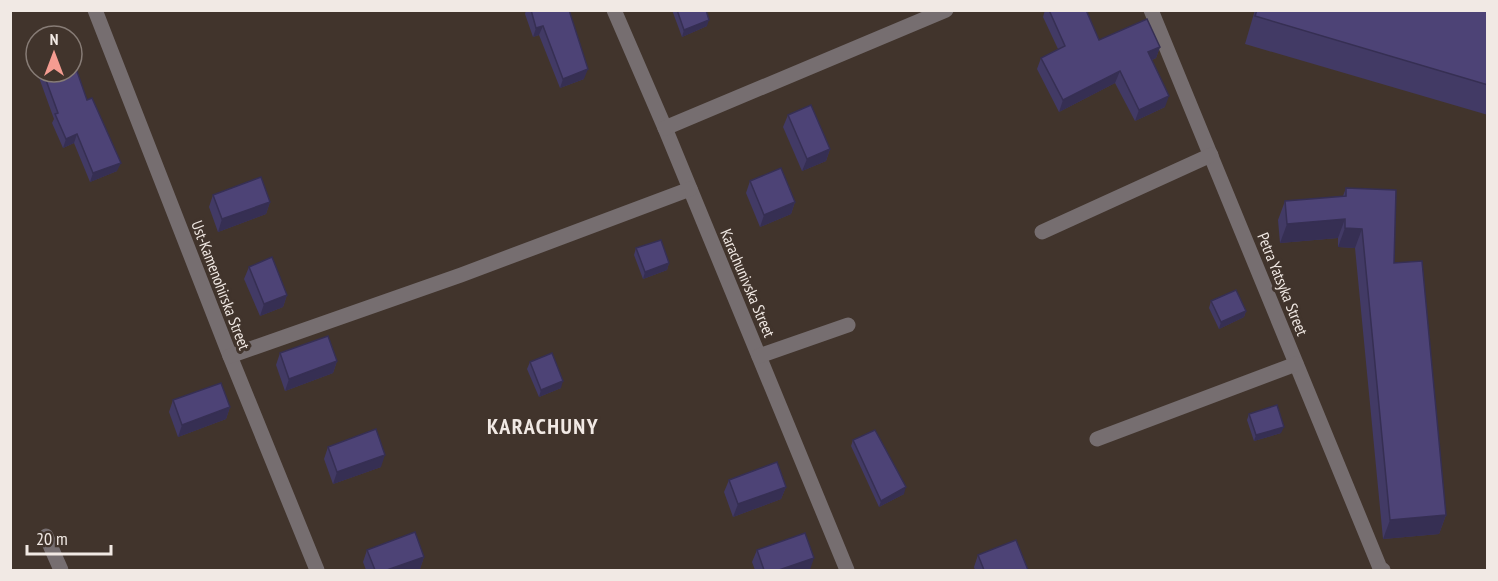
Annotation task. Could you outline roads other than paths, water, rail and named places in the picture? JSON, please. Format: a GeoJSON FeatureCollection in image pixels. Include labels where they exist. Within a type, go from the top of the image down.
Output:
{"type":"FeatureCollection","features":[{"type":"Feature","properties":{"kind":"street","name":"Ust-Kamenohirska Street"},"geometry":{"type":"LineString","coordinates":[[95,10],[230,356],[318,570]]}},
{"type":"Feature","properties":{"kind":"street","name":"Karachunivska Street"},"geometry":{"type":"LineString","coordinates":[[614,10],[848,570]]}},
{"type":"Feature","properties":{"kind":"street"},"geometry":{"type":"LineString","coordinates":[[665,128],[946,10]]}},
{"type":"Feature","properties":{"kind":"street","name":"Petra Yatsyka Street"},"geometry":{"type":"LineString","coordinates":[[1151,10],[1379,570]]}},
{"type":"Feature","properties":{"kind":"street"},"geometry":{"type":"LineString","coordinates":[[1042,232],[1211,156]]}},
{"type":"Feature","properties":{"kind":"street"},"geometry":{"type":"LineString","coordinates":[[230,356],[461,275],[690,189]]}},
{"type":"Feature","properties":{"kind":"street"},"geometry":{"type":"LineString","coordinates":[[759,356],[848,325]]}},
{"type":"Feature","properties":{"kind":"street"},"geometry":{"type":"LineString","coordinates":[[1097,439],[1296,363]]}},
{"type":"Feature","properties":{"kind":"street"},"geometry":{"type":"LineString","coordinates":[[46,536],[61,570]]}},
{"type":"Feature","properties":{"kind":"district","name":"KARACHUNY"},"geometry":{"type":"Point","coordinates":[543,426]}}]}
